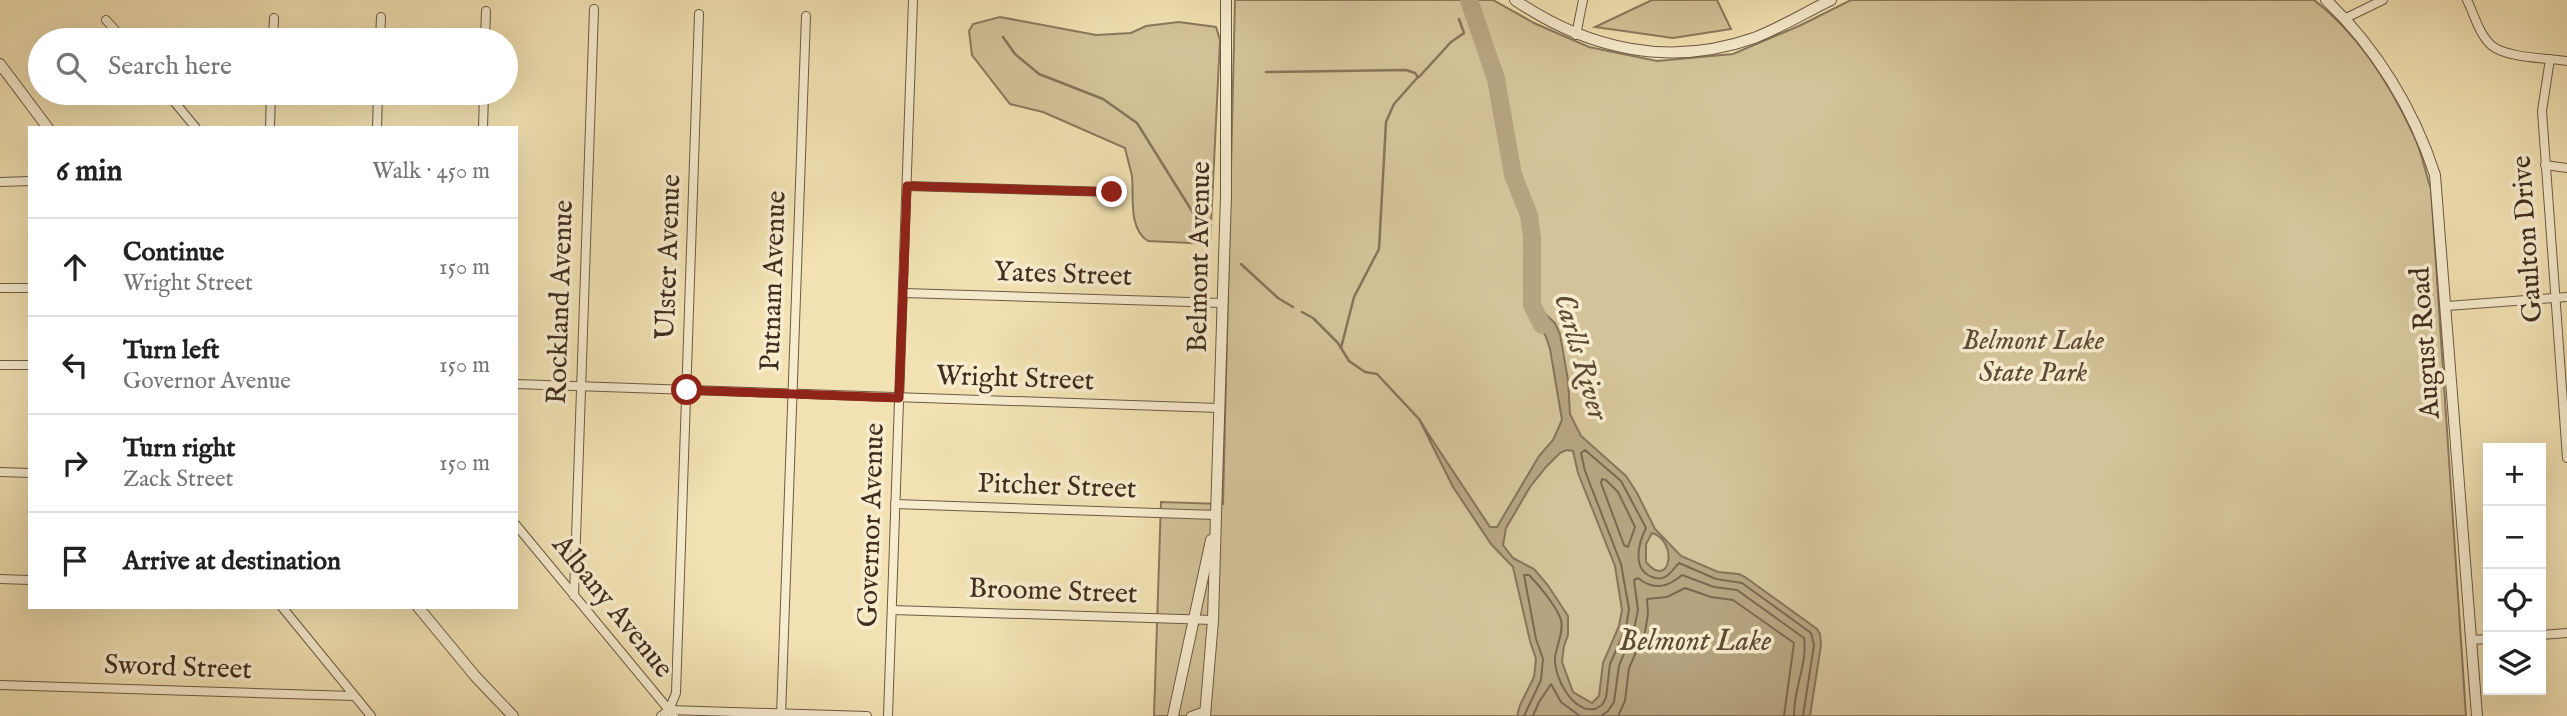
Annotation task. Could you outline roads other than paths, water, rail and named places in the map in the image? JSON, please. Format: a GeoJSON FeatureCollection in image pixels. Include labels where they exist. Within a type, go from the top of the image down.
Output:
{"type":"FeatureCollection","features":[{"type":"Feature","properties":{"kind":"street","name":"Governor Avenue"},"geometry":{"type":"LineString","coordinates":[[888,716],[913,0]]}},
{"type":"Feature","properties":{"kind":"street","name":"Belmont Avenue"},"geometry":{"type":"LineString","coordinates":[[1205,714],[1213,620],[1226,195],[1226,0]]}},
{"type":"Feature","properties":{"kind":"street"},"geometry":{"type":"LineString","coordinates":[[1515,0],[1576,35],[1626,49],[1675,53],[1718,47],[1755,37],[1831,0]]}},
{"type":"Feature","properties":{"kind":"street"},"geometry":{"type":"LineString","coordinates":[[1576,35],[1583,0]]}},
{"type":"Feature","properties":{"kind":"street","name":"August Road"},"geometry":{"type":"LineString","coordinates":[[2326,0],[2346,18],[2386,73],[2427,149],[2435,175],[2477,716]]}},
{"type":"Feature","properties":{"kind":"street"},"geometry":{"type":"LineString","coordinates":[[2346,18],[2383,0]]}},
{"type":"Feature","properties":{"kind":"street"},"geometry":{"type":"LineString","coordinates":[[2467,0],[2491,45],[2503,52],[2567,61]]}},
{"type":"Feature","properties":{"kind":"street","name":"Rockland Avenue"},"geometry":{"type":"LineString","coordinates":[[574,596],[594,9]]}},
{"type":"Feature","properties":{"kind":"street"},"geometry":{"type":"LineString","coordinates":[[485,28],[486,10]]}},
{"type":"Feature","properties":{"kind":"street","name":"Ulster Avenue"},"geometry":{"type":"LineString","coordinates":[[671,713],[676,693],[699,14]]}},
{"type":"Feature","properties":{"kind":"street","name":"Putnam Avenue"},"geometry":{"type":"LineString","coordinates":[[781,714],[806,16]]}},
{"type":"Feature","properties":{"kind":"street"},"geometry":{"type":"LineString","coordinates":[[381,17],[381,28]]}},
{"type":"Feature","properties":{"kind":"street"},"geometry":{"type":"LineString","coordinates":[[274,18],[274,28]]}},
{"type":"Feature","properties":{"kind":"street"},"geometry":{"type":"LineString","coordinates":[[106,20],[113,28]]}},
{"type":"Feature","properties":{"kind":"street","name":"Gaulton Drive"},"geometry":{"type":"LineString","coordinates":[[2550,58],[2542,111],[2567,458]]}},
{"type":"Feature","properties":{"kind":"street"},"geometry":{"type":"LineString","coordinates":[[0,64],[4,76],[28,104]]}},
{"type":"Feature","properties":{"kind":"street"},"geometry":{"type":"LineString","coordinates":[[29,105],[46,126]]}},
{"type":"Feature","properties":{"kind":"street"},"geometry":{"type":"LineString","coordinates":[[177,105],[194,126]]}},
{"type":"Feature","properties":{"kind":"street"},"geometry":{"type":"LineString","coordinates":[[270,126],[271,105]]}},
{"type":"Feature","properties":{"kind":"street"},"geometry":{"type":"LineString","coordinates":[[377,126],[378,105]]}},
{"type":"Feature","properties":{"kind":"street"},"geometry":{"type":"LineString","coordinates":[[483,126],[484,105]]}},
{"type":"Feature","properties":{"kind":"street"},"geometry":{"type":"LineString","coordinates":[[2545,165],[2567,168]]}},
{"type":"Feature","properties":{"kind":"street"},"geometry":{"type":"LineString","coordinates":[[0,182],[28,181]]}},
{"type":"Feature","properties":{"kind":"street"},"geometry":{"type":"LineString","coordinates":[[907,186],[1112,192]]}},
{"type":"Feature","properties":{"kind":"street"},"geometry":{"type":"LineString","coordinates":[[0,288],[28,288]]}},
{"type":"Feature","properties":{"kind":"street","name":"Yates Street"},"geometry":{"type":"LineString","coordinates":[[904,293],[1222,303]]}},
{"type":"Feature","properties":{"kind":"street"},"geometry":{"type":"LineString","coordinates":[[2447,306],[2567,297]]}},
{"type":"Feature","properties":{"kind":"street"},"geometry":{"type":"LineString","coordinates":[[0,365],[28,365]]}},
{"type":"Feature","properties":{"kind":"street","name":"Wright Street"},"geometry":{"type":"LineString","coordinates":[[518,384],[1219,408]]}},
{"type":"Feature","properties":{"kind":"street"},"geometry":{"type":"LineString","coordinates":[[0,472],[28,473]]}},
{"type":"Feature","properties":{"kind":"street","name":"Pitcher Street"},"geometry":{"type":"LineString","coordinates":[[895,504],[1216,516]]}},
{"type":"Feature","properties":{"kind":"street","name":"Belmont Avenue"},"geometry":{"type":"LineString","coordinates":[[1173,716],[1216,516]]}},
{"type":"Feature","properties":{"kind":"street","name":"Albany Avenue"},"geometry":{"type":"LineString","coordinates":[[518,527],[671,713]]}},
{"type":"Feature","properties":{"kind":"street"},"geometry":{"type":"LineString","coordinates":[[0,579],[28,580]]}},
{"type":"Feature","properties":{"kind":"street"},"geometry":{"type":"LineString","coordinates":[[284,609],[371,716]]}},
{"type":"Feature","properties":{"kind":"street"},"geometry":{"type":"LineString","coordinates":[[420,609],[475,676],[513,716]]}},
{"type":"Feature","properties":{"kind":"street","name":"Broome Street"},"geometry":{"type":"LineString","coordinates":[[892,610],[1213,620]]}},
{"type":"Feature","properties":{"kind":"street"},"geometry":{"type":"LineString","coordinates":[[2546,635],[2567,633]]}},
{"type":"Feature","properties":{"kind":"street"},"geometry":{"type":"LineString","coordinates":[[2471,640],[2483,639]]}},
{"type":"Feature","properties":{"kind":"street","name":"Sword Street"},"geometry":{"type":"LineString","coordinates":[[0,685],[354,696]]}},
{"type":"Feature","properties":{"kind":"street"},"geometry":{"type":"LineString","coordinates":[[661,716],[671,713],[867,716]]}},
{"type":"Feature","properties":{"kind":"street"},"geometry":{"type":"LineString","coordinates":[[1192,716],[1205,714]]}},
{"type":"Feature","properties":{"kind":"water","name":"Belmont Lake"},"geometry":{"type":"Polygon","coordinates":[[[1528,306],[1537,306],[1555,323],[1560,334],[1568,380],[1570,414],[1581,436],[1626,476],[1655,529],[1681,556],[1718,572],[1745,577],[1817,629],[1821,645],[1810,716],[1517,716],[1534,677],[1536,659],[1513,567],[1491,544],[1453,487],[1421,423],[1490,527],[1497,527],[1539,456],[1553,440],[1562,420],[1546,337],[1528,306]],[[1566,450],[1546,467],[1530,487],[1506,528],[1503,545],[1513,558],[1534,569],[1568,616],[1568,635],[1562,662],[1573,692],[1592,703],[1599,696],[1603,663],[1619,626],[1622,610],[1615,566],[1578,473],[1573,451],[1566,450]],[[1652,533],[1646,544],[1646,562],[1661,571],[1666,568],[1668,553],[1666,545],[1652,533]]]}},
{"type":"Feature","properties":{"kind":"waterway","name":"Carlls River"},"geometry":{"type":"LineString","coordinates":[[1469,0],[1496,79],[1513,175],[1529,215],[1532,239],[1532,305],[1542,325]]}},
{"type":"Feature","properties":{"kind":"waterway"},"geometry":{"type":"LineString","coordinates":[[1419,77],[1451,42],[1464,33],[1459,19]]}},
{"type":"Feature","properties":{"kind":"waterway"},"geometry":{"type":"LineString","coordinates":[[1003,37],[1015,54],[1039,74],[1103,99],[1137,123],[1205,232]]}},
{"type":"Feature","properties":{"kind":"waterway"},"geometry":{"type":"LineString","coordinates":[[1266,72],[1406,70],[1418,77],[1394,104],[1386,122],[1379,249],[1354,297],[1341,348]]}},
{"type":"Feature","properties":{"kind":"waterway"},"geometry":{"type":"LineString","coordinates":[[1241,264],[1278,298],[1293,307]]}},
{"type":"Feature","properties":{"kind":"waterway"},"geometry":{"type":"LineString","coordinates":[[1302,312],[1313,318],[1338,343],[1349,361],[1365,372],[1377,374],[1419,419],[1431,439]]}},
{"type":"Feature","properties":{"kind":"park label","name":"Belmont Lake State Park"},"geometry":{"type":"Point","coordinates":[2033,357]}}]}
